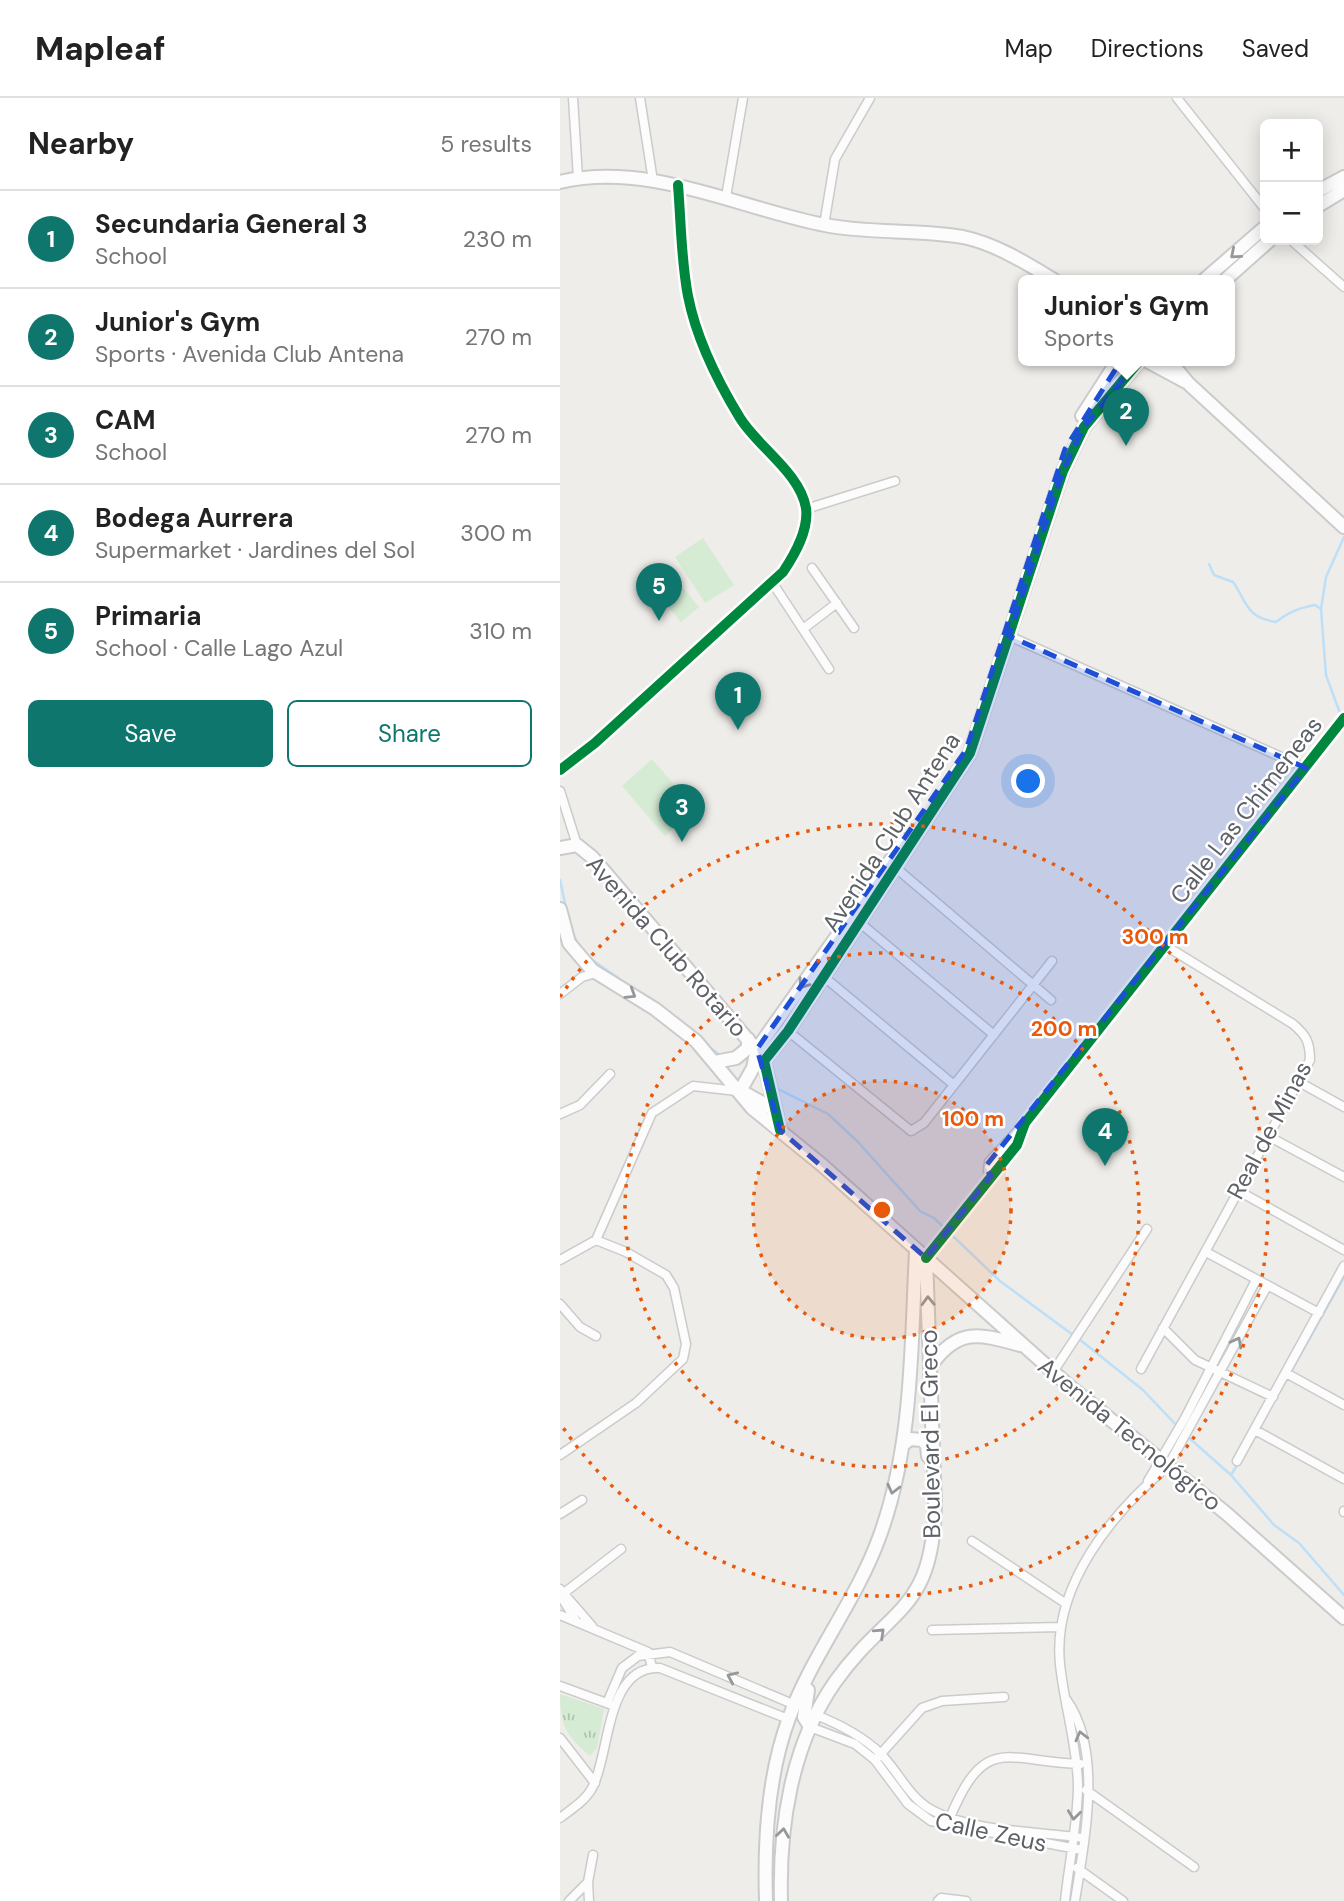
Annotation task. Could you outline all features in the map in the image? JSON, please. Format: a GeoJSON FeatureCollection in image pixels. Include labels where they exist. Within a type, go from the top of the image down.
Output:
{"type":"FeatureCollection","features":[{"type":"Feature","properties":{"kind":"street"},"geometry":{"type":"LineString","coordinates":[[573,98],[578,178]]}},
{"type":"Feature","properties":{"kind":"street"},"geometry":{"type":"LineString","coordinates":[[640,98],[653,181]]}},
{"type":"Feature","properties":{"kind":"street"},"geometry":{"type":"LineString","coordinates":[[726,197],[743,98]]}},
{"type":"Feature","properties":{"kind":"street"},"geometry":{"type":"LineString","coordinates":[[824,225],[835,159],[870,98]]}},
{"type":"Feature","properties":{"kind":"street"},"geometry":{"type":"LineString","coordinates":[[1177,98],[1260,203]]}},
{"type":"Feature","properties":{"kind":"street"},"geometry":{"type":"LineString","coordinates":[[1323,188],[1344,177]]}},
{"type":"Feature","properties":{"kind":"street"},"geometry":{"type":"LineString","coordinates":[[560,182],[578,178],[653,181],[726,197],[824,225],[964,237],[987,244],[1045,275]]}},
{"type":"Feature","properties":{"kind":"street"},"geometry":{"type":"LineString","coordinates":[[560,771],[595,743],[772,582],[797,550],[806,509],[800,492],[742,421],[724,391],[692,315],[687,294],[678,185]]}},
{"type":"Feature","properties":{"kind":"street"},"geometry":{"type":"LineString","coordinates":[[1323,203],[1344,190]]}},
{"type":"Feature","properties":{"kind":"street"},"geometry":{"type":"LineString","coordinates":[[1210,275],[1260,231]]}},
{"type":"Feature","properties":{"kind":"street"},"geometry":{"type":"LineString","coordinates":[[1230,275],[1264,245]]}},
{"type":"Feature","properties":{"kind":"street"},"geometry":{"type":"LineString","coordinates":[[1297,245],[1344,287]]}},
{"type":"Feature","properties":{"kind":"street","name":"Avenida Club Antena"},"geometry":{"type":"LineString","coordinates":[[757,1049],[966,750],[1065,449],[1077,423],[1114,366]]}},
{"type":"Feature","properties":{"kind":"street","name":"Avenida Club Antena"},"geometry":{"type":"LineString","coordinates":[[740,1091],[755,1068],[788,1031],[971,753],[1063,471],[1084,427],[1137,366]]}},
{"type":"Feature","properties":{"kind":"street"},"geometry":{"type":"LineString","coordinates":[[1154,366],[1189,384]]}},
{"type":"Feature","properties":{"kind":"street"},"geometry":{"type":"LineString","coordinates":[[1174,366],[1189,384],[1344,527]]}},
{"type":"Feature","properties":{"kind":"street"},"geometry":{"type":"LineString","coordinates":[[806,509],[895,481]]}},
{"type":"Feature","properties":{"kind":"street"},"geometry":{"type":"LineString","coordinates":[[812,568],[854,628]]}},
{"type":"Feature","properties":{"kind":"street"},"geometry":{"type":"LineString","coordinates":[[772,582],[829,669]]}},
{"type":"Feature","properties":{"kind":"street"},"geometry":{"type":"LineString","coordinates":[[803,629],[837,603]]}},
{"type":"Feature","properties":{"kind":"street"},"geometry":{"type":"LineString","coordinates":[[1009,636],[1306,768]]}},
{"type":"Feature","properties":{"kind":"street","name":"Calle Las Chimeneas"},"geometry":{"type":"LineString","coordinates":[[921,1254],[941,1236],[991,1177],[1017,1144],[1025,1123],[1344,718]]}},
{"type":"Feature","properties":{"kind":"street","name":"Avenida Club Rotario"},"geometry":{"type":"LineString","coordinates":[[560,791],[577,845],[592,857],[757,1049],[755,1068]]}},
{"type":"Feature","properties":{"kind":"street"},"geometry":{"type":"LineString","coordinates":[[560,848],[577,845]]}},
{"type":"Feature","properties":{"kind":"street"},"geometry":{"type":"LineString","coordinates":[[896,868],[1051,1000]]}},
{"type":"Feature","properties":{"kind":"street"},"geometry":{"type":"LineString","coordinates":[[560,909],[565,946],[597,973],[675,1024],[720,1062],[730,1068],[755,1068],[775,1110],[780,1130]]}},
{"type":"Feature","properties":{"kind":"street"},"geometry":{"type":"LineString","coordinates":[[859,922],[994,1035]]}},
{"type":"Feature","properties":{"kind":"street","name":"Real de Minas"},"geometry":{"type":"LineString","coordinates":[[1140,1368],[1310,1060],[1310,1045],[1305,1034],[1166,946]]}},
{"type":"Feature","properties":{"kind":"street"},"geometry":{"type":"LineString","coordinates":[[788,1031],[911,1131],[924,1123],[1052,961]]}},
{"type":"Feature","properties":{"kind":"street"},"geometry":{"type":"LineString","coordinates":[[560,994],[582,977],[597,973]]}},
{"type":"Feature","properties":{"kind":"street"},"geometry":{"type":"LineString","coordinates":[[823,976],[954,1085]]}},
{"type":"Feature","properties":{"kind":"street"},"geometry":{"type":"LineString","coordinates":[[720,1062],[745,1052],[748,1038]]}},
{"type":"Feature","properties":{"kind":"street","name":"Avenida Tecnológico"},"geometry":{"type":"LineString","coordinates":[[720,1062],[752,1108],[1023,1346],[1227,1514],[1344,1618]]}},
{"type":"Feature","properties":{"kind":"street"},"geometry":{"type":"LineString","coordinates":[[560,1115],[580,1104],[610,1074]]}},
{"type":"Feature","properties":{"kind":"street"},"geometry":{"type":"LineString","coordinates":[[1299,1082],[1344,1107]]}},
{"type":"Feature","properties":{"kind":"street"},"geometry":{"type":"LineString","coordinates":[[560,1260],[596,1240],[652,1113],[693,1086],[740,1091],[775,1110]]}},
{"type":"Feature","properties":{"kind":"street"},"geometry":{"type":"LineString","coordinates":[[1268,1136],[1344,1177]]}},
{"type":"Feature","properties":{"kind":"street"},"geometry":{"type":"LineString","coordinates":[[1237,1190],[1344,1250]]}},
{"type":"Feature","properties":{"kind":"street"},"geometry":{"type":"LineString","coordinates":[[1054,1372],[1147,1229]]}},
{"type":"Feature","properties":{"kind":"street"},"geometry":{"type":"LineString","coordinates":[[560,1455],[636,1403],[683,1359],[686,1344],[674,1288],[666,1275],[626,1252],[596,1240]]}},
{"type":"Feature","properties":{"kind":"street"},"geometry":{"type":"LineString","coordinates":[[1206,1252],[1319,1313]]}},
{"type":"Feature","properties":{"kind":"street","name":"Boulevard El Greco"},"geometry":{"type":"LineString","coordinates":[[781,1901],[784,1822],[810,1720],[853,1659],[899,1615],[920,1586],[934,1538],[932,1369],[921,1254]]}},
{"type":"Feature","properties":{"kind":"street","name":"Boulevard El Greco"},"geometry":{"type":"LineString","coordinates":[[766,1901],[766,1833],[788,1720],[823,1647],[861,1580],[880,1537],[904,1444],[921,1254]]}},
{"type":"Feature","properties":{"kind":"street"},"geometry":{"type":"LineString","coordinates":[[1237,1461],[1344,1266]]}},
{"type":"Feature","properties":{"kind":"street"},"geometry":{"type":"LineString","coordinates":[[1163,1463],[1256,1280]]}},
{"type":"Feature","properties":{"kind":"street"},"geometry":{"type":"LineString","coordinates":[[1065,1901],[1078,1787],[1077,1764],[1065,1711],[1066,1699],[1060,1662],[1060,1627],[1065,1603],[1074,1582],[1110,1527],[1185,1439],[1267,1286]]}},
{"type":"Feature","properties":{"kind":"street"},"geometry":{"type":"LineString","coordinates":[[560,1304],[580,1327],[596,1336]]}},
{"type":"Feature","properties":{"kind":"street"},"geometry":{"type":"LineString","coordinates":[[1163,1328],[1190,1356],[1210,1370],[1273,1398]]}},
{"type":"Feature","properties":{"kind":"street"},"geometry":{"type":"LineString","coordinates":[[910,1371],[932,1369],[951,1342],[973,1335],[1023,1346]]}},
{"type":"Feature","properties":{"kind":"street"},"geometry":{"type":"LineString","coordinates":[[1286,1373],[1344,1405]]}},
{"type":"Feature","properties":{"kind":"street"},"geometry":{"type":"LineString","coordinates":[[1255,1430],[1344,1479]]}},
{"type":"Feature","properties":{"kind":"street"},"geometry":{"type":"LineString","coordinates":[[904,1444],[914,1438],[925,1442],[930,1479],[934,1482]]}},
{"type":"Feature","properties":{"kind":"street"},"geometry":{"type":"LineString","coordinates":[[560,1514],[582,1500]]}},
{"type":"Feature","properties":{"kind":"street"},"geometry":{"type":"LineString","coordinates":[[972,1541],[1065,1603]]}},
{"type":"Feature","properties":{"kind":"street"},"geometry":{"type":"LineString","coordinates":[[561,1592],[621,1549]]}},
{"type":"Feature","properties":{"kind":"street"},"geometry":{"type":"LineString","coordinates":[[561,1592],[576,1620]]}},
{"type":"Feature","properties":{"kind":"street"},"geometry":{"type":"LineString","coordinates":[[561,1592],[594,1628]]}},
{"type":"Feature","properties":{"kind":"street"},"geometry":{"type":"LineString","coordinates":[[560,1615],[648,1653],[652,1667]]}},
{"type":"Feature","properties":{"kind":"street"},"geometry":{"type":"LineString","coordinates":[[932,1630],[1060,1627]]}},
{"type":"Feature","properties":{"kind":"street"},"geometry":{"type":"LineString","coordinates":[[781,1752],[810,1720],[804,1699],[823,1647]]}},
{"type":"Feature","properties":{"kind":"street"},"geometry":{"type":"LineString","coordinates":[[560,1818],[587,1796],[595,1783],[611,1704],[622,1668],[638,1656],[670,1652],[685,1656],[795,1704]]}},
{"type":"Feature","properties":{"kind":"street"},"geometry":{"type":"LineString","coordinates":[[611,1704],[628,1680],[640,1670],[652,1667],[788,1720]]}},
{"type":"Feature","properties":{"kind":"street"},"geometry":{"type":"LineString","coordinates":[[560,1686],[611,1704]]}},
{"type":"Feature","properties":{"kind":"street"},"geometry":{"type":"LineString","coordinates":[[878,1757],[922,1708],[932,1703],[1004,1697]]}},
{"type":"Feature","properties":{"kind":"street"},"geometry":{"type":"LineString","coordinates":[[1066,1699],[1077,1719],[1087,1764],[1089,1791],[1074,1901]]}},
{"type":"Feature","properties":{"kind":"street","name":"Calle Zeus"},"geometry":{"type":"LineString","coordinates":[[810,1720],[878,1757],[918,1813],[1010,1839],[1082,1850]]}},
{"type":"Feature","properties":{"kind":"street"},"geometry":{"type":"LineString","coordinates":[[560,1738],[595,1783]]}},
{"type":"Feature","properties":{"kind":"street"},"geometry":{"type":"LineString","coordinates":[[948,1822],[973,1777],[994,1757],[1087,1764]]}},
{"type":"Feature","properties":{"kind":"street"},"geometry":{"type":"LineString","coordinates":[[1078,1787],[1089,1791],[1194,1867]]}},
{"type":"Feature","properties":{"kind":"street","name":"Calle Zeus"},"geometry":{"type":"LineString","coordinates":[[948,1822],[1083,1838]]}},
{"type":"Feature","properties":{"kind":"street"},"geometry":{"type":"LineString","coordinates":[[1010,1839],[1013,1828]]}},
{"type":"Feature","properties":{"kind":"street"},"geometry":{"type":"LineString","coordinates":[[589,1901],[587,1882],[593,1856]]}},
{"type":"Feature","properties":{"kind":"street"},"geometry":{"type":"LineString","coordinates":[[1069,1863],[1123,1901]]}},
{"type":"Feature","properties":{"kind":"street"},"geometry":{"type":"LineString","coordinates":[[569,1901],[587,1882]]}},
{"type":"Feature","properties":{"kind":"street"},"geometry":{"type":"LineString","coordinates":[[938,1901],[941,1898],[965,1901]]}},
{"type":"Feature","properties":{"kind":"highlighted area"},"geometry":{"type":"Polygon","coordinates":[[[1129,348],[1132,357],[1141,358],[1084,427],[1063,471],[1009,636],[1306,768],[985,1167],[991,1176],[926,1258],[780,1130],[757,1049],[966,750],[1065,449],[1129,348]]]}},
{"type":"Feature","properties":{"kind":"green space"},"geometry":{"type":"Polygon","coordinates":[[[703,538],[734,585],[705,603],[675,557],[703,538]]]}},
{"type":"Feature","properties":{"kind":"green space"},"geometry":{"type":"Polygon","coordinates":[[[674,577],[699,607],[681,622],[656,592],[674,577]]]}},
{"type":"Feature","properties":{"kind":"green space"},"geometry":{"type":"Polygon","coordinates":[[[652,759],[695,809],[665,836],[622,786],[652,759]]]}},
{"type":"Feature","properties":{"kind":"green space"},"geometry":{"type":"Polygon","coordinates":[[[560,1694],[604,1709],[597,1748],[590,1756],[566,1729],[561,1714],[560,1694]]]}},
{"type":"Feature","properties":{"kind":"waterway"},"geometry":{"type":"LineString","coordinates":[[1321,609],[1326,577],[1344,537]]}},
{"type":"Feature","properties":{"kind":"waterway"},"geometry":{"type":"LineString","coordinates":[[1209,564],[1214,575],[1233,582],[1253,613],[1266,620],[1276,622],[1294,611],[1315,605],[1321,609],[1326,675],[1341,716]]}},
{"type":"Feature","properties":{"kind":"waterway"},"geometry":{"type":"LineString","coordinates":[[560,880],[566,908]]}},
{"type":"Feature","properties":{"kind":"waterway"},"geometry":{"type":"LineString","coordinates":[[572,931],[578,944]]}},
{"type":"Feature","properties":{"kind":"waterway"},"geometry":{"type":"LineString","coordinates":[[588,957],[634,989]]}},
{"type":"Feature","properties":{"kind":"waterway"},"geometry":{"type":"LineString","coordinates":[[709,1047],[720,1055]]}},
{"type":"Feature","properties":{"kind":"waterway"},"geometry":{"type":"LineString","coordinates":[[774,1087],[828,1114],[858,1142],[920,1211],[934,1218],[1000,1281],[1073,1335]]}},
{"type":"Feature","properties":{"kind":"waterway"},"geometry":{"type":"LineString","coordinates":[[1291,1372],[1344,1277]]}},
{"type":"Feature","properties":{"kind":"waterway"},"geometry":{"type":"LineString","coordinates":[[1079,1339],[1143,1390],[1178,1427]]}},
{"type":"Feature","properties":{"kind":"waterway"},"geometry":{"type":"LineString","coordinates":[[1281,1390],[1288,1377]]}},
{"type":"Feature","properties":{"kind":"waterway"},"geometry":{"type":"LineString","coordinates":[[1188,1437],[1231,1475],[1274,1525],[1299,1543],[1344,1595]]}},
{"type":"Feature","properties":{"kind":"waterway"},"geometry":{"type":"LineString","coordinates":[[1231,1475],[1239,1462]]}},
{"type":"Feature","properties":{"kind":"cycle path"},"geometry":{"type":"LineString","coordinates":[[560,770],[595,743],[783,572],[796,550],[805,525],[806,508],[796,483],[740,418],[702,343],[686,282],[678,185]]}},
{"type":"Feature","properties":{"kind":"cycle path"},"geometry":{"type":"LineString","coordinates":[[780,1130],[764,1061],[788,1031],[970,753],[1063,471],[1084,427],[1135,366]]}},
{"type":"Feature","properties":{"kind":"cycle path"},"geometry":{"type":"LineString","coordinates":[[926,1258],[1017,1145],[1025,1123],[1344,718]]}},
{"type":"Feature","properties":{"kind":"place","name":"Junior's Gym"},"geometry":{"type":"Point","coordinates":[1126,446]}},
{"type":"Feature","properties":{"kind":"place","name":"Primaria"},"geometry":{"type":"Point","coordinates":[659,621]}},
{"type":"Feature","properties":{"kind":"place","name":"Secundaria General 3"},"geometry":{"type":"Point","coordinates":[738,730]}},
{"type":"Feature","properties":{"kind":"place","name":"CAM"},"geometry":{"type":"Point","coordinates":[682,842]}},
{"type":"Feature","properties":{"kind":"place","name":"Bodega Aurrera"},"geometry":{"type":"Point","coordinates":[1105,1166]}}]}
